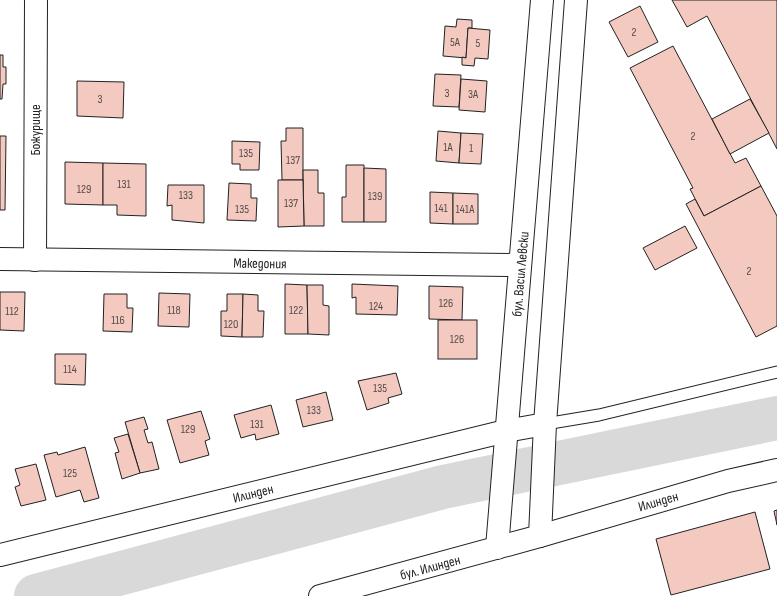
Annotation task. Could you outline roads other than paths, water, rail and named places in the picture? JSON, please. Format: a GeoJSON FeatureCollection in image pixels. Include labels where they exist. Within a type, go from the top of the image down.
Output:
{"type":"FeatureCollection","features":[{"type":"Feature","properties":{"kind":"main road","name":"Божурище"},"geometry":{"type":"LineString","coordinates":[[35,260],[36,0]]}},
{"type":"Feature","properties":{"kind":"main road","name":"бул. Васил Левски"},"geometry":{"type":"LineString","coordinates":[[497,548],[542,0]]}},
{"type":"Feature","properties":{"kind":"main road"},"geometry":{"type":"LineString","coordinates":[[540,536],[545,424],[576,0]]}},
{"type":"Feature","properties":{"kind":"main road","name":"Македония"},"geometry":{"type":"LineString","coordinates":[[0,259],[520,265]]}},
{"type":"Feature","properties":{"kind":"main road"},"geometry":{"type":"LineString","coordinates":[[506,441],[545,424]]}},
{"type":"Feature","properties":{"kind":"main road","name":"Илинден"},"geometry":{"type":"LineString","coordinates":[[0,556],[506,441]]}},
{"type":"Feature","properties":{"kind":"main road","name":"Илинден"},"geometry":{"type":"LineString","coordinates":[[540,536],[728,481],[777,470]]}},
{"type":"Feature","properties":{"kind":"main road","name":"бул. Илинден"},"geometry":{"type":"LineString","coordinates":[[320,596],[540,536]]}},
{"type":"Feature","properties":{"kind":"lane"},"geometry":{"type":"LineString","coordinates":[[545,424],[600,415],[777,372]]}},
{"type":"Feature","properties":{"kind":"waterway"},"geometry":{"type":"LineString","coordinates":[[36,596],[443,487],[777,418]]}}]}
